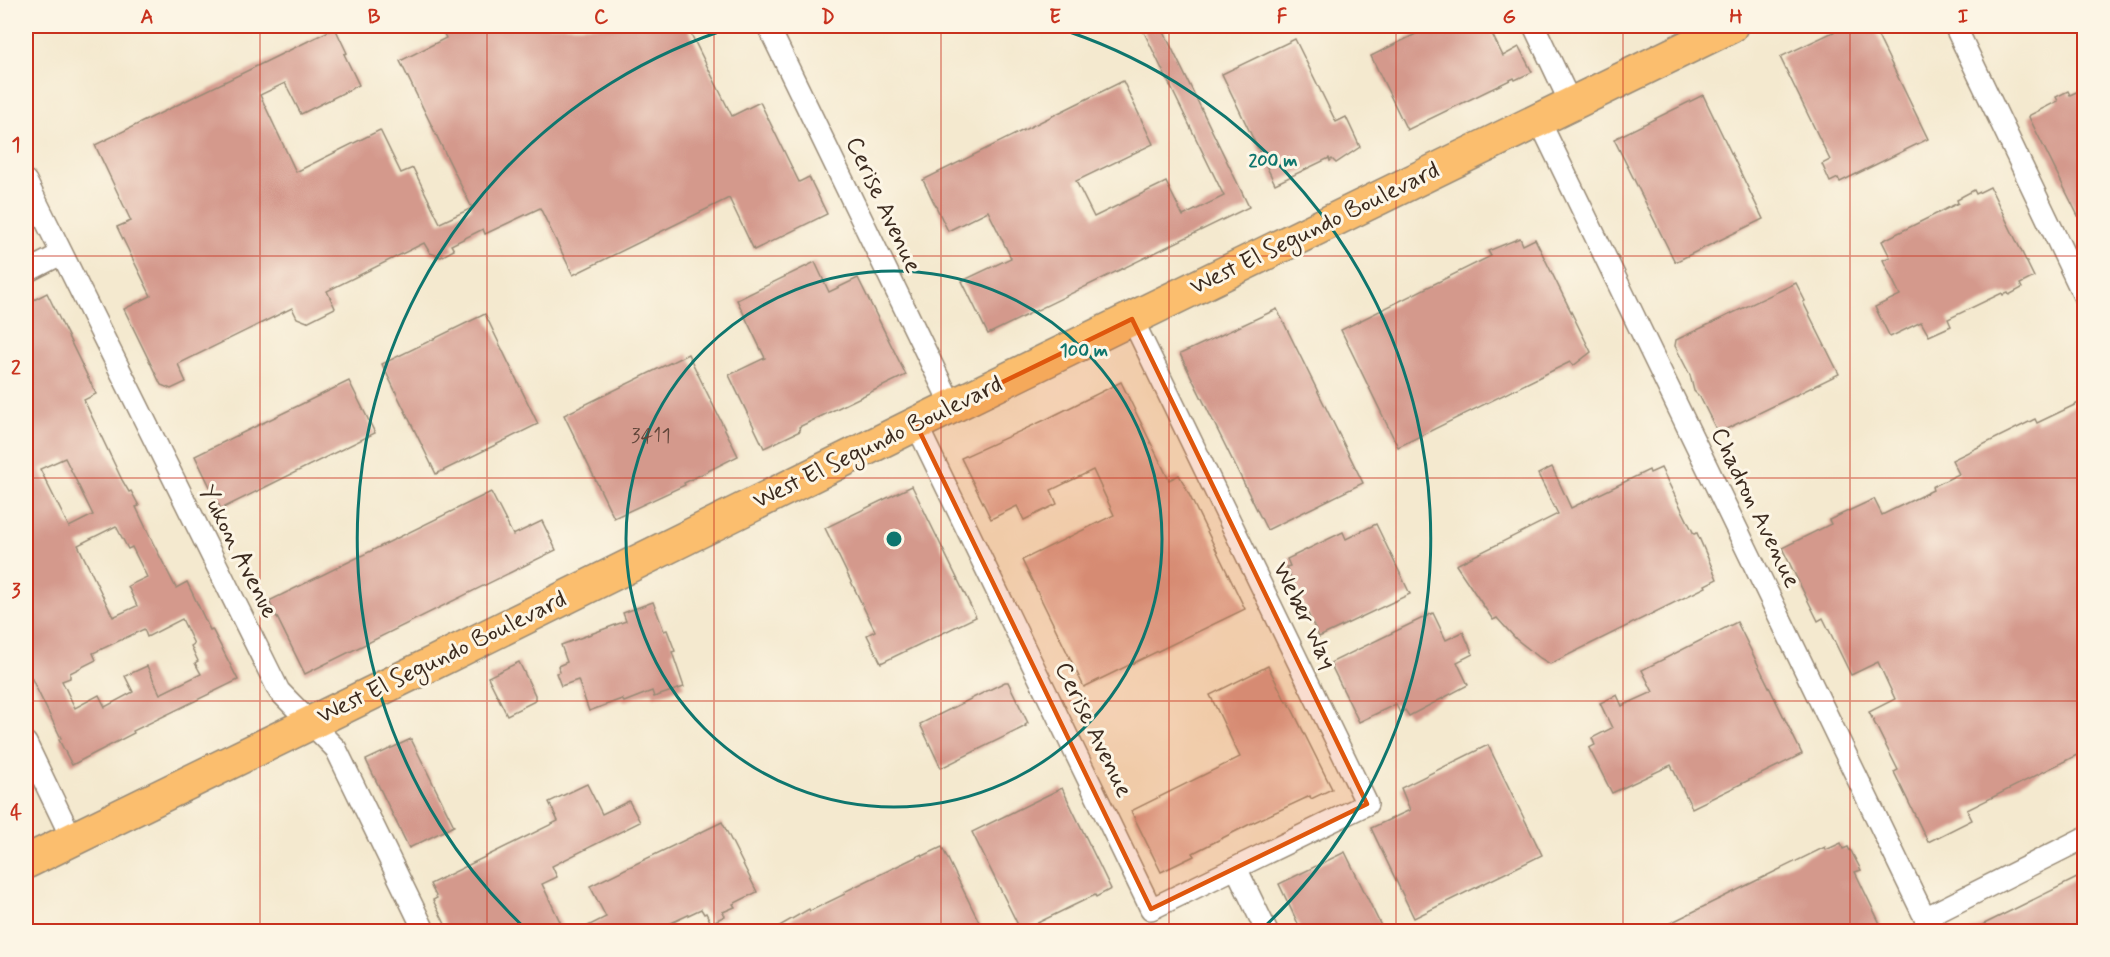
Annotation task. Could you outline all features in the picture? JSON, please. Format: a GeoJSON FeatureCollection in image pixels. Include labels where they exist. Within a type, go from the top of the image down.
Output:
{"type":"FeatureCollection","features":[{"type":"Feature","properties":{"kind":"main road","name":"West El Segundo Boulevard"},"geometry":{"type":"LineString","coordinates":[[26,862],[1731,26]]}},
{"type":"Feature","properties":{"kind":"street","name":"Cerise Avenue"},"geometry":{"type":"LineString","coordinates":[[768,26],[952,406]]}},
{"type":"Feature","properties":{"kind":"street"},"geometry":{"type":"LineString","coordinates":[[1534,26],[1571,104]]}},
{"type":"Feature","properties":{"kind":"street"},"geometry":{"type":"LineString","coordinates":[[1955,26],[2085,296]]}},
{"type":"Feature","properties":{"kind":"street","name":"Chadron Avenue"},"geometry":{"type":"LineString","coordinates":[[1539,120],[1925,918],[2085,838]]}},
{"type":"Feature","properties":{"kind":"street","name":"Yukon Avenue"},"geometry":{"type":"LineString","coordinates":[[26,181],[279,691],[336,749],[424,932]]}},
{"type":"Feature","properties":{"kind":"street"},"geometry":{"type":"LineString","coordinates":[[26,272],[61,254]]}},
{"type":"Feature","properties":{"kind":"street","name":"Weber Way"},"geometry":{"type":"LineString","coordinates":[[1132,319],[1366,804],[1236,868]]}},
{"type":"Feature","properties":{"kind":"street","name":"Cerise Avenue"},"geometry":{"type":"LineString","coordinates":[[916,424],[1151,909],[1236,868]]}},
{"type":"Feature","properties":{"kind":"street"},"geometry":{"type":"LineString","coordinates":[[26,743],[72,839]]}},
{"type":"Feature","properties":{"kind":"street"},"geometry":{"type":"LineString","coordinates":[[1236,868],[1268,932]]}},
{"type":"Feature","properties":{"kind":"highlighted area"},"geometry":{"type":"Polygon","coordinates":[[[1132,319],[1367,804],[1151,909],[916,424],[1132,319]]]}},
{"type":"Feature","properties":{"kind":"building"},"geometry":{"type":"Polygon","coordinates":[[[440,26],[687,26],[732,116],[760,102],[799,182],[809,177],[827,214],[754,250],[729,198],[573,275],[540,208],[485,234],[483,229],[451,245],[454,250],[441,257],[430,253],[424,243],[327,291],[335,308],[307,322],[297,318],[292,308],[178,364],[186,382],[171,389],[161,385],[124,309],[151,296],[117,227],[131,221],[95,145],[335,28],[359,85],[301,114],[285,83],[260,95],[296,172],[380,130],[401,173],[413,168],[440,223],[472,208],[400,61],[446,38],[440,26]]]}},
{"type":"Feature","properties":{"kind":"building"},"geometry":{"type":"Polygon","coordinates":[[[1141,26],[1161,26],[1249,207],[988,334],[962,281],[1011,258],[988,211],[948,231],[923,180],[1123,81],[1153,144],[1076,181],[1094,217],[1166,182],[1183,216],[1224,196],[1141,26]]]}},
{"type":"Feature","properties":{"kind":"building"},"geometry":{"type":"Polygon","coordinates":[[[1432,26],[1488,26],[1503,56],[1519,47],[1532,72],[1515,80],[1514,78],[1407,130],[1371,56],[1432,26]]]}},
{"type":"Feature","properties":{"kind":"building"},"geometry":{"type":"Polygon","coordinates":[[[1846,26],[1873,26],[1928,139],[1840,182],[1838,178],[1830,182],[1822,164],[1830,160],[1780,57],[1846,26]]]}},
{"type":"Feature","properties":{"kind":"building"},"geometry":{"type":"Polygon","coordinates":[[[1295,39],[1336,122],[1346,117],[1360,147],[1336,163],[1332,159],[1330,161],[1329,158],[1275,184],[1222,74],[1295,39]]]}},
{"type":"Feature","properties":{"kind":"building"},"geometry":{"type":"Polygon","coordinates":[[[2085,88],[2085,230],[2029,117],[2058,101],[2056,97],[2068,91],[2070,95],[2085,88]]]}},
{"type":"Feature","properties":{"kind":"building"},"geometry":{"type":"Polygon","coordinates":[[[1703,95],[1763,219],[1675,262],[1614,139],[1703,95]]]}},
{"type":"Feature","properties":{"kind":"building"},"geometry":{"type":"Polygon","coordinates":[[[1990,187],[2034,277],[2020,284],[2022,288],[2009,295],[2002,293],[1948,319],[1951,326],[1929,336],[1921,322],[1890,337],[1875,307],[1900,295],[1883,260],[1890,257],[1882,241],[1958,203],[1957,200],[1974,190],[1976,194],[1990,187]]]}},
{"type":"Feature","properties":{"kind":"building"},"geometry":{"type":"Polygon","coordinates":[[[1520,238],[1523,245],[1535,239],[1591,352],[1573,366],[1570,362],[1398,447],[1341,330],[1491,256],[1488,251],[1520,238]]]}},
{"type":"Feature","properties":{"kind":"building"},"geometry":{"type":"Polygon","coordinates":[[[815,262],[829,292],[858,278],[906,375],[799,427],[800,431],[764,448],[729,375],[765,358],[737,300],[815,262]]]}},
{"type":"Feature","properties":{"kind":"building"},"geometry":{"type":"Polygon","coordinates":[[[1796,283],[1839,374],[1718,433],[1700,397],[1694,391],[1690,375],[1675,346],[1676,340],[1796,283]]]}},
{"type":"Feature","properties":{"kind":"building"},"geometry":{"type":"Polygon","coordinates":[[[47,293],[96,394],[84,400],[122,480],[139,506],[136,507],[153,543],[176,588],[187,582],[238,680],[133,731],[134,733],[72,765],[26,667],[26,304],[47,293]],[[65,458],[40,469],[69,527],[93,515],[65,458]],[[116,526],[78,545],[113,617],[137,606],[128,586],[147,577],[132,547],[128,549],[116,526]],[[182,619],[147,637],[144,629],[93,653],[96,660],[70,673],[70,678],[62,681],[75,708],[99,695],[105,707],[133,692],[125,676],[147,666],[160,694],[201,674],[195,663],[198,661],[191,646],[194,644],[182,619]]]}},
{"type":"Feature","properties":{"kind":"building"},"geometry":{"type":"Polygon","coordinates":[[[1277,309],[1363,483],[1267,530],[1180,354],[1277,309]]]}},
{"type":"Feature","properties":{"kind":"building"},"geometry":{"type":"Polygon","coordinates":[[[485,314],[538,424],[436,474],[382,364],[485,314]]]}},
{"type":"Feature","properties":{"kind":"building"},"geometry":{"type":"Polygon","coordinates":[[[688,354],[738,456],[684,483],[685,485],[614,518],[564,415],[688,354]]]}},
{"type":"Feature","properties":{"kind":"building"},"geometry":{"type":"Polygon","coordinates":[[[349,381],[375,433],[221,509],[195,456],[349,381]]]}},
{"type":"Feature","properties":{"kind":"building"},"geometry":{"type":"Polygon","coordinates":[[[1121,382],[1169,480],[1179,475],[1182,480],[1245,609],[1084,687],[1022,560],[1114,515],[1093,470],[1051,490],[1057,504],[1024,520],[1017,506],[991,519],[961,458],[1121,382]]]}},
{"type":"Feature","properties":{"kind":"building"},"geometry":{"type":"Polygon","coordinates":[[[2085,400],[2085,751],[1967,810],[1972,820],[1928,842],[1894,772],[1898,770],[1869,712],[1895,699],[1878,662],[1851,675],[1823,618],[1818,621],[1782,548],[1831,524],[1829,520],[1874,499],[1882,515],[1933,490],[1932,487],[1959,474],[1952,460],[2035,419],[2037,423],[2085,400]]]}},
{"type":"Feature","properties":{"kind":"building"},"geometry":{"type":"Polygon","coordinates":[[[1552,467],[1571,508],[1649,470],[1650,473],[1661,468],[1694,534],[1697,533],[1717,579],[1705,585],[1706,587],[1550,664],[1540,658],[1516,639],[1497,618],[1493,620],[1456,565],[1558,514],[1538,474],[1552,467]]]}},
{"type":"Feature","properties":{"kind":"building"},"geometry":{"type":"Polygon","coordinates":[[[912,486],[976,617],[881,663],[867,635],[875,631],[825,528],[912,486]]]}},
{"type":"Feature","properties":{"kind":"building"},"geometry":{"type":"Polygon","coordinates":[[[491,492],[513,535],[542,521],[556,550],[305,674],[269,601],[491,492]]]}},
{"type":"Feature","properties":{"kind":"building"},"geometry":{"type":"Polygon","coordinates":[[[1376,524],[1410,594],[1319,637],[1286,567],[1290,566],[1287,559],[1343,532],[1346,539],[1376,524]]]}},
{"type":"Feature","properties":{"kind":"building"},"geometry":{"type":"Polygon","coordinates":[[[653,602],[664,631],[667,630],[675,651],[672,652],[684,687],[654,697],[652,691],[624,702],[622,699],[589,711],[578,680],[561,686],[556,673],[560,672],[558,666],[567,662],[561,645],[626,621],[623,613],[653,602]]]}},
{"type":"Feature","properties":{"kind":"building"},"geometry":{"type":"Polygon","coordinates":[[[1433,613],[1446,640],[1463,632],[1473,654],[1457,662],[1468,685],[1409,716],[1405,710],[1400,713],[1396,704],[1359,722],[1330,663],[1433,613]]]}},
{"type":"Feature","properties":{"kind":"building"},"geometry":{"type":"Polygon","coordinates":[[[1737,622],[1802,754],[1692,808],[1671,765],[1612,793],[1589,748],[1595,745],[1592,738],[1612,728],[1600,703],[1617,695],[1622,706],[1653,692],[1642,670],[1737,622]]]}},
{"type":"Feature","properties":{"kind":"building"},"geometry":{"type":"Polygon","coordinates":[[[519,662],[535,695],[535,701],[507,715],[488,677],[519,662]]]}},
{"type":"Feature","properties":{"kind":"building"},"geometry":{"type":"Polygon","coordinates":[[[1268,666],[1332,789],[1311,799],[1310,796],[1250,824],[1161,872],[1131,811],[1240,757],[1210,695],[1268,666]]]}},
{"type":"Feature","properties":{"kind":"building"},"geometry":{"type":"Polygon","coordinates":[[[1008,682],[1028,723],[1026,726],[941,768],[920,724],[1008,682]]]}},
{"type":"Feature","properties":{"kind":"building"},"geometry":{"type":"Polygon","coordinates":[[[411,739],[454,826],[409,848],[366,760],[411,739]]]}},
{"type":"Feature","properties":{"kind":"building"},"geometry":{"type":"Polygon","coordinates":[[[1488,745],[1542,855],[1414,918],[1371,828],[1410,810],[1401,788],[1488,745]]]}},
{"type":"Feature","properties":{"kind":"building"},"geometry":{"type":"Polygon","coordinates":[[[587,784],[602,814],[629,801],[640,822],[552,866],[557,877],[542,884],[565,932],[449,932],[433,900],[437,898],[430,884],[558,821],[549,802],[587,784]]]}},
{"type":"Feature","properties":{"kind":"building"},"geometry":{"type":"Polygon","coordinates":[[[1062,788],[1111,889],[1021,931],[972,832],[1062,788]]]}},
{"type":"Feature","properties":{"kind":"building"},"geometry":{"type":"Polygon","coordinates":[[[722,822],[757,892],[733,904],[735,907],[723,912],[725,916],[711,923],[701,909],[669,924],[672,932],[576,932],[606,917],[590,886],[722,822]]]}},
{"type":"Feature","properties":{"kind":"building"},"geometry":{"type":"Polygon","coordinates":[[[1841,843],[1843,849],[1848,847],[1851,851],[1861,870],[1855,872],[1884,932],[1652,932],[1825,847],[1826,850],[1841,843]]]}},
{"type":"Feature","properties":{"kind":"building"},"geometry":{"type":"Polygon","coordinates":[[[942,847],[984,932],[769,932],[809,909],[810,911],[922,854],[923,856],[942,847]]]}},
{"type":"Feature","properties":{"kind":"building"},"geometry":{"type":"Polygon","coordinates":[[[1345,852],[1381,926],[1369,932],[1302,932],[1279,884],[1345,852]]]}},
{"type":"Feature","properties":{"kind":"building"},"geometry":{"type":"Polygon","coordinates":[[[2085,874],[2085,932],[1968,932],[2085,874]]]}}]}
